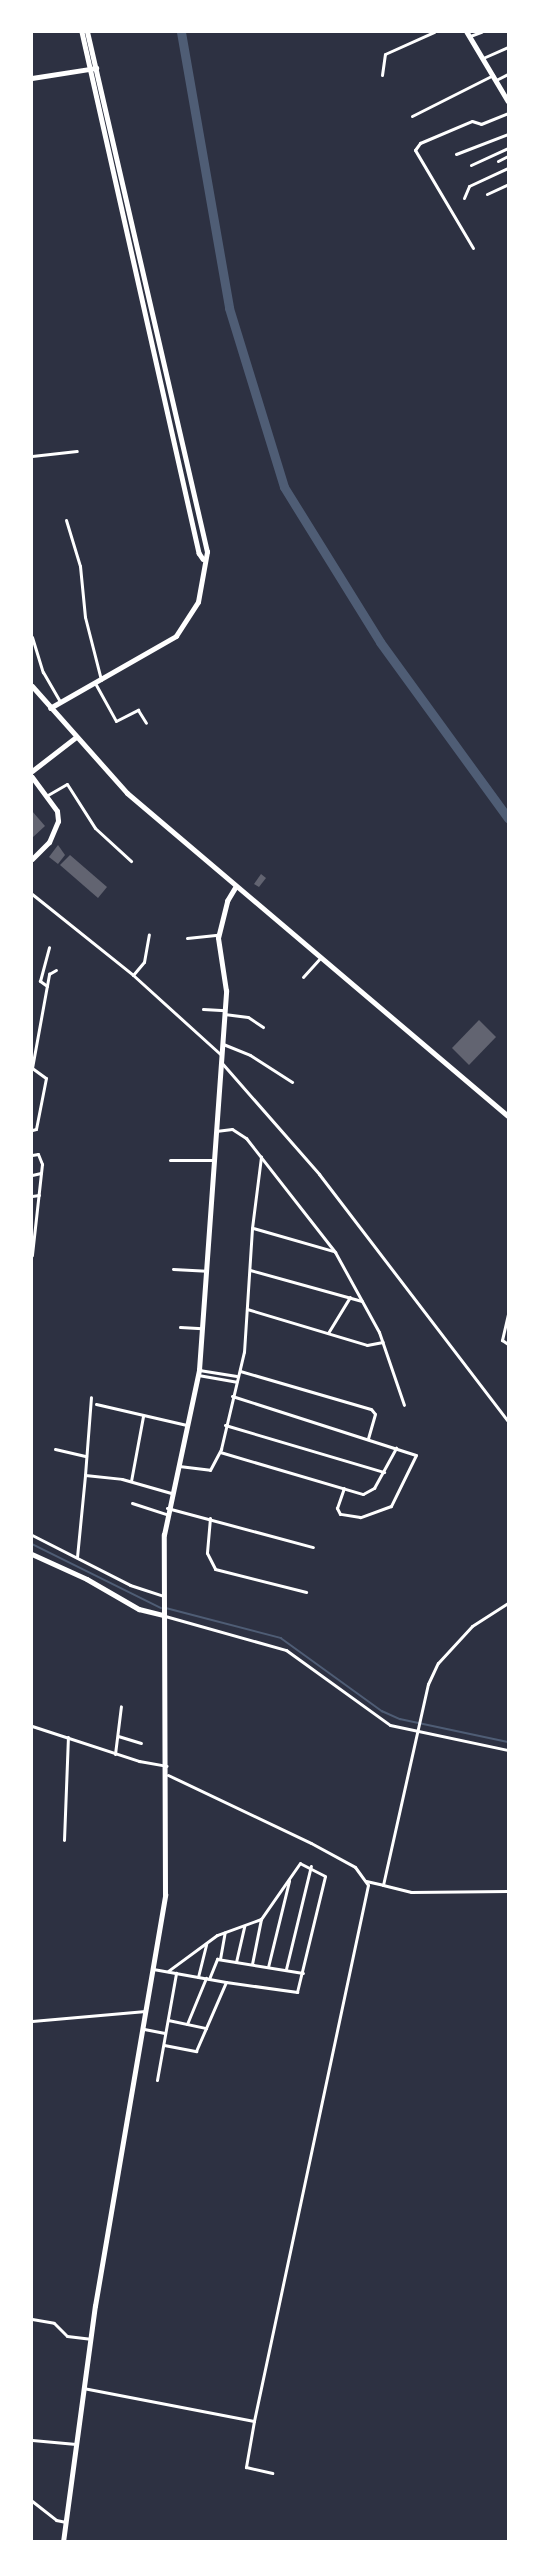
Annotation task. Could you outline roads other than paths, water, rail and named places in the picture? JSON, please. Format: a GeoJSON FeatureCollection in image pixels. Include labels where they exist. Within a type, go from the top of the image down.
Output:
{"type":"FeatureCollection","features":[{"type":"Feature","properties":{"kind":"main road"},"geometry":{"type":"LineString","coordinates":[[32,686],[127,792],[508,1116]]}},
{"type":"Feature","properties":{"kind":"main road"},"geometry":{"type":"LineString","coordinates":[[32,771],[76,737]]}},
{"type":"Feature","properties":{"kind":"main road"},"geometry":{"type":"LineString","coordinates":[[32,777],[57,811],[57,826],[49,842],[32,859]]}},
{"type":"Feature","properties":{"kind":"street"},"geometry":{"type":"LineString","coordinates":[[51,708],[176,636],[198,602],[206,548],[93,68],[82,32]]}},
{"type":"Feature","properties":{"kind":"street"},"geometry":{"type":"LineString","coordinates":[[87,32],[93,68]]}},
{"type":"Feature","properties":{"kind":"street"},"geometry":{"type":"LineString","coordinates":[[382,75],[385,54],[434,32]]}},
{"type":"Feature","properties":{"kind":"street"},"geometry":{"type":"LineString","coordinates":[[481,32],[469,34],[508,101]]}},
{"type":"Feature","properties":{"kind":"street"},"geometry":{"type":"LineString","coordinates":[[483,58],[508,47]]}},
{"type":"Feature","properties":{"kind":"street"},"geometry":{"type":"LineString","coordinates":[[32,78],[93,68]]}},
{"type":"Feature","properties":{"kind":"street"},"geometry":{"type":"LineString","coordinates":[[412,116],[494,77],[508,74]]}},
{"type":"Feature","properties":{"kind":"street"},"geometry":{"type":"LineString","coordinates":[[472,248],[415,150],[420,143],[472,121],[481,124],[508,113]]}},
{"type":"Feature","properties":{"kind":"street"},"geometry":{"type":"LineString","coordinates":[[456,154],[508,134]]}},
{"type":"Feature","properties":{"kind":"street"},"geometry":{"type":"LineString","coordinates":[[471,165],[508,148]]}},
{"type":"Feature","properties":{"kind":"street"},"geometry":{"type":"LineString","coordinates":[[498,161],[508,156]]}},
{"type":"Feature","properties":{"kind":"street"},"geometry":{"type":"LineString","coordinates":[[464,198],[469,186],[508,168]]}},
{"type":"Feature","properties":{"kind":"street"},"geometry":{"type":"LineString","coordinates":[[487,194],[508,184]]}},
{"type":"Feature","properties":{"kind":"street"},"geometry":{"type":"LineString","coordinates":[[32,456],[77,451]]}},
{"type":"Feature","properties":{"kind":"street"},"geometry":{"type":"LineString","coordinates":[[66,520],[80,566],[85,617],[101,680]]}},
{"type":"Feature","properties":{"kind":"street"},"geometry":{"type":"LineString","coordinates":[[32,637],[43,672],[60,702]]}},
{"type":"Feature","properties":{"kind":"street"},"geometry":{"type":"LineString","coordinates":[[95,683],[116,721],[138,710],[146,723]]}},
{"type":"Feature","properties":{"kind":"street"},"geometry":{"type":"LineString","coordinates":[[46,796],[67,784],[95,828],[131,861]]}},
{"type":"Feature","properties":{"kind":"street"},"geometry":{"type":"LineString","coordinates":[[63,2541],[90,2339],[144,2029],[167,1874],[168,1775],[163,1615],[167,1511],[189,1425],[199,1373],[225,1012],[225,975],[218,935],[226,901],[236,886]]}},
{"type":"Feature","properties":{"kind":"street"},"geometry":{"type":"LineString","coordinates":[[32,894],[133,975],[222,1056]]}},
{"type":"Feature","properties":{"kind":"street"},"geometry":{"type":"LineString","coordinates":[[133,975],[144,962],[149,934]]}},
{"type":"Feature","properties":{"kind":"street"},"geometry":{"type":"LineString","coordinates":[[187,938],[218,935]]}},
{"type":"Feature","properties":{"kind":"street"},"geometry":{"type":"LineString","coordinates":[[47,986],[40,981],[49,947]]}},
{"type":"Feature","properties":{"kind":"street"},"geometry":{"type":"LineString","coordinates":[[303,977],[320,958]]}},
{"type":"Feature","properties":{"kind":"street"},"geometry":{"type":"LineString","coordinates":[[32,1130],[36,1129],[46,1078],[32,1068],[49,974],[56,970]]}},
{"type":"Feature","properties":{"kind":"street"},"geometry":{"type":"LineString","coordinates":[[203,1009],[249,1017],[263,1027]]}},
{"type":"Feature","properties":{"kind":"street"},"geometry":{"type":"LineString","coordinates":[[222,1044],[250,1055],[292,1082]]}},
{"type":"Feature","properties":{"kind":"street"},"geometry":{"type":"LineString","coordinates":[[221,1062],[319,1174],[508,1421]]}},
{"type":"Feature","properties":{"kind":"street"},"geometry":{"type":"LineString","coordinates":[[216,1131],[237,1131],[261,1157],[334,1252],[364,1301],[383,1342],[404,1405]]}},
{"type":"Feature","properties":{"kind":"street"},"geometry":{"type":"LineString","coordinates":[[32,1155],[37,1154],[40,1158],[41,1173],[32,1255]]}},
{"type":"Feature","properties":{"kind":"street"},"geometry":{"type":"LineString","coordinates":[[179,1466],[210,1470],[220,1452],[240,1371],[252,1228],[261,1157]]}},
{"type":"Feature","properties":{"kind":"street"},"geometry":{"type":"LineString","coordinates":[[170,1160],[214,1160]]}},
{"type":"Feature","properties":{"kind":"street"},"geometry":{"type":"LineString","coordinates":[[32,1175],[41,1173]]}},
{"type":"Feature","properties":{"kind":"street"},"geometry":{"type":"LineString","coordinates":[[32,1196],[39,1195]]}},
{"type":"Feature","properties":{"kind":"street"},"geometry":{"type":"LineString","coordinates":[[32,1219],[36,1218]]}},
{"type":"Feature","properties":{"kind":"street"},"geometry":{"type":"LineString","coordinates":[[252,1228],[334,1252]]}},
{"type":"Feature","properties":{"kind":"street"},"geometry":{"type":"LineString","coordinates":[[172,1269],[206,1271]]}},
{"type":"Feature","properties":{"kind":"street"},"geometry":{"type":"LineString","coordinates":[[249,1269],[364,1301]]}},
{"type":"Feature","properties":{"kind":"street"},"geometry":{"type":"LineString","coordinates":[[328,1333],[350,1297]]}},
{"type":"Feature","properties":{"kind":"street"},"geometry":{"type":"LineString","coordinates":[[247,1309],[367,1345],[383,1342]]}},
{"type":"Feature","properties":{"kind":"street"},"geometry":{"type":"LineString","coordinates":[[508,1314],[502,1340],[508,1344]]}},
{"type":"Feature","properties":{"kind":"street"},"geometry":{"type":"LineString","coordinates":[[180,1327],[202,1328]]}},
{"type":"Feature","properties":{"kind":"street"},"geometry":{"type":"LineString","coordinates":[[240,1371],[371,1409],[375,1414],[368,1438]]}},
{"type":"Feature","properties":{"kind":"street"},"geometry":{"type":"LineString","coordinates":[[199,1373],[237,1376]]}},
{"type":"Feature","properties":{"kind":"street"},"geometry":{"type":"LineString","coordinates":[[199,1373],[236,1382]]}},
{"type":"Feature","properties":{"kind":"street"},"geometry":{"type":"LineString","coordinates":[[77,1557],[91,1396]]}},
{"type":"Feature","properties":{"kind":"street"},"geometry":{"type":"LineString","coordinates":[[232,1396],[416,1455],[391,1506],[360,1517],[340,1514],[336,1508],[344,1488]]}},
{"type":"Feature","properties":{"kind":"street"},"geometry":{"type":"LineString","coordinates":[[96,1404],[189,1425]]}},
{"type":"Feature","properties":{"kind":"street"},"geometry":{"type":"LineString","coordinates":[[131,1481],[143,1416]]}},
{"type":"Feature","properties":{"kind":"street"},"geometry":{"type":"LineString","coordinates":[[225,1425],[384,1472]]}},
{"type":"Feature","properties":{"kind":"street"},"geometry":{"type":"LineString","coordinates":[[220,1452],[367,1493],[384,1472],[396,1448]]}},
{"type":"Feature","properties":{"kind":"street"},"geometry":{"type":"LineString","coordinates":[[55,1449],[86,1456]]}},
{"type":"Feature","properties":{"kind":"street"},"geometry":{"type":"LineString","coordinates":[[85,1475],[131,1481],[171,1493]]}},
{"type":"Feature","properties":{"kind":"street"},"geometry":{"type":"LineString","coordinates":[[132,1503],[210,1518],[313,1547]]}},
{"type":"Feature","properties":{"kind":"street"},"geometry":{"type":"LineString","coordinates":[[210,1518],[207,1553],[215,1569],[306,1593]]}},
{"type":"Feature","properties":{"kind":"street"},"geometry":{"type":"LineString","coordinates":[[32,1535],[130,1585],[164,1596]]}},
{"type":"Feature","properties":{"kind":"street"},"geometry":{"type":"LineString","coordinates":[[32,1554],[87,1579],[139,1609],[276,1645],[383,1721],[508,1750]]}},
{"type":"Feature","properties":{"kind":"street"},"geometry":{"type":"LineString","coordinates":[[383,1885],[428,1684],[438,1664],[472,1626],[508,1603]]}},
{"type":"Feature","properties":{"kind":"street"},"geometry":{"type":"LineString","coordinates":[[115,1754],[122,1706]]}},
{"type":"Feature","properties":{"kind":"street"},"geometry":{"type":"LineString","coordinates":[[32,1726],[115,1754],[167,1766]]}},
{"type":"Feature","properties":{"kind":"street"},"geometry":{"type":"LineString","coordinates":[[118,1736],[141,1743]]}},
{"type":"Feature","properties":{"kind":"street"},"geometry":{"type":"LineString","coordinates":[[64,1840],[68,1737]]}},
{"type":"Feature","properties":{"kind":"street"},"geometry":{"type":"LineString","coordinates":[[168,1775],[276,1824],[355,1868],[366,1881],[411,1892],[508,1891]]}},
{"type":"Feature","properties":{"kind":"street"},"geometry":{"type":"LineString","coordinates":[[153,1969],[297,1992],[326,1878],[311,1866],[300,1863],[261,1919],[252,1964]]}},
{"type":"Feature","properties":{"kind":"street"},"geometry":{"type":"LineString","coordinates":[[286,1969],[311,1866]]}},
{"type":"Feature","properties":{"kind":"street"},"geometry":{"type":"LineString","coordinates":[[268,1967],[290,1877]]}},
{"type":"Feature","properties":{"kind":"street"},"geometry":{"type":"LineString","coordinates":[[272,2473],[246,2467],[360,1926],[366,1881]]}},
{"type":"Feature","properties":{"kind":"street"},"geometry":{"type":"LineString","coordinates":[[168,1971],[206,1942],[225,1932],[261,1919]]}},
{"type":"Feature","properties":{"kind":"street"},"geometry":{"type":"LineString","coordinates":[[236,1962],[244,1926]]}},
{"type":"Feature","properties":{"kind":"street"},"geometry":{"type":"LineString","coordinates":[[220,1959],[225,1932]]}},
{"type":"Feature","properties":{"kind":"street"},"geometry":{"type":"LineString","coordinates":[[198,1977],[206,1942]]}},
{"type":"Feature","properties":{"kind":"street"},"geometry":{"type":"LineString","coordinates":[[187,2024],[213,1962],[220,1959],[303,1973]]}},
{"type":"Feature","properties":{"kind":"street"},"geometry":{"type":"LineString","coordinates":[[157,2080],[176,1973]]}},
{"type":"Feature","properties":{"kind":"street"},"geometry":{"type":"LineString","coordinates":[[164,2046],[196,2051],[226,1982]]}},
{"type":"Feature","properties":{"kind":"street"},"geometry":{"type":"LineString","coordinates":[[32,2021],[147,2010]]}},
{"type":"Feature","properties":{"kind":"street"},"geometry":{"type":"LineString","coordinates":[[168,2020],[206,2028]]}},
{"type":"Feature","properties":{"kind":"street"},"geometry":{"type":"LineString","coordinates":[[144,2029],[166,2033]]}},
{"type":"Feature","properties":{"kind":"street"},"geometry":{"type":"LineString","coordinates":[[32,2319],[48,2320],[67,2336],[90,2339]]}},
{"type":"Feature","properties":{"kind":"street"},"geometry":{"type":"LineString","coordinates":[[83,2388],[254,2421]]}},
{"type":"Feature","properties":{"kind":"street"},"geometry":{"type":"LineString","coordinates":[[32,2440],[76,2444]]}},
{"type":"Feature","properties":{"kind":"street"},"geometry":{"type":"LineString","coordinates":[[32,2501],[56,2520],[66,2522]]}},
{"type":"Feature","properties":{"kind":"waterway"},"geometry":{"type":"LineString","coordinates":[[181,32],[229,308],[284,487],[380,642],[508,818]]}},
{"type":"Feature","properties":{"kind":"waterway"},"geometry":{"type":"LineString","coordinates":[[32,1544],[161,1608]]}},
{"type":"Feature","properties":{"kind":"waterway"},"geometry":{"type":"LineString","coordinates":[[166,1608],[281,1638],[382,1711],[400,1719],[508,1742]]}}]}
